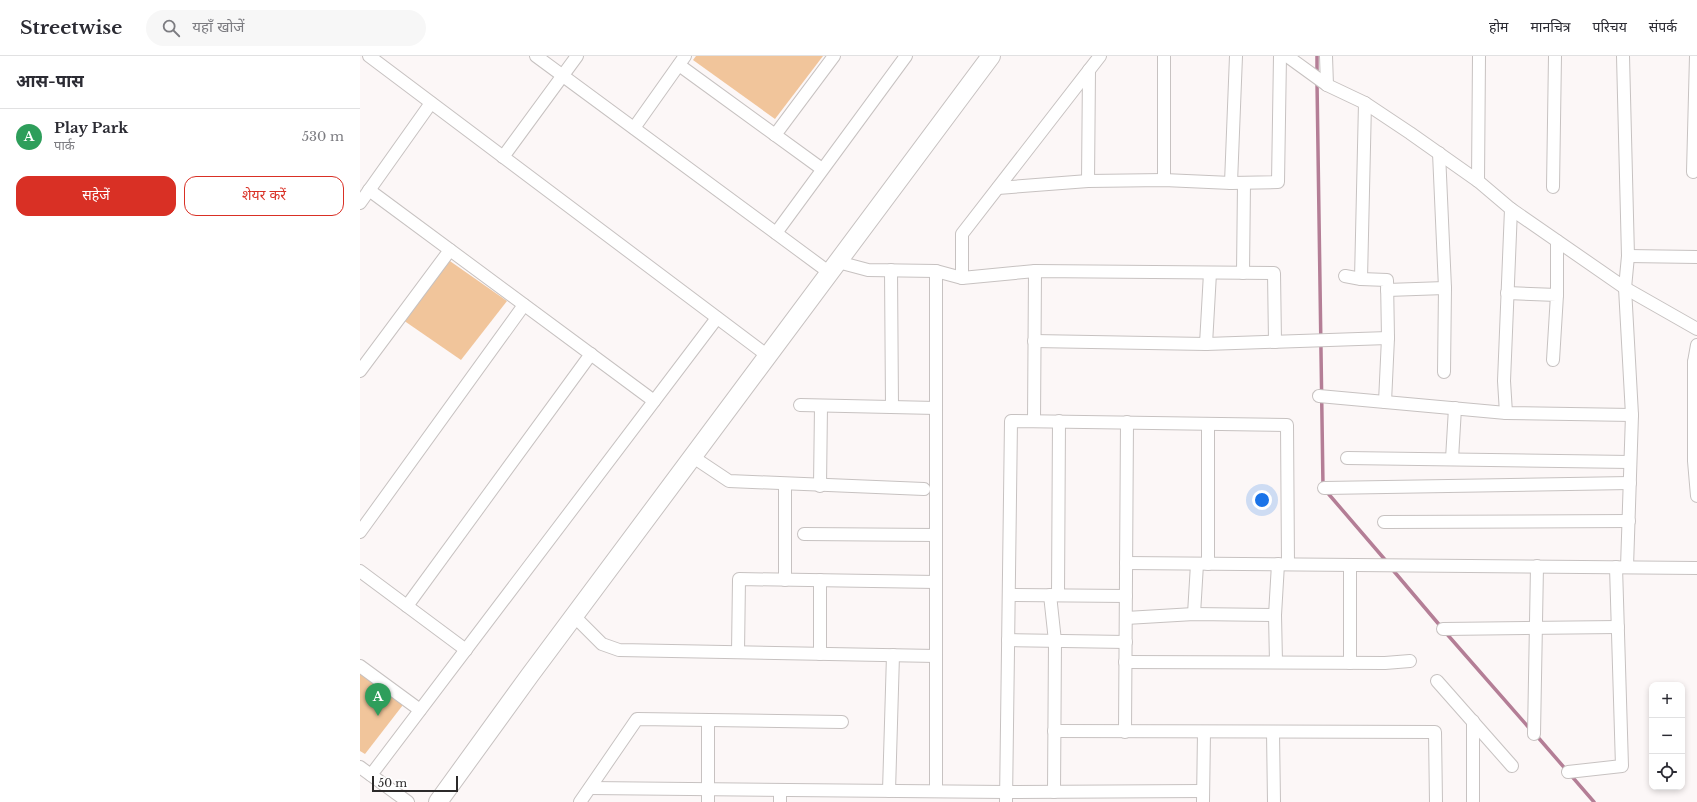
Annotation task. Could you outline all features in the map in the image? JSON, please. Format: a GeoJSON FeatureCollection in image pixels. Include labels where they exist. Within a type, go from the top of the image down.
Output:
{"type":"FeatureCollection","features":[{"type":"Feature","properties":{"kind":"street"},"geometry":{"type":"LineString","coordinates":[[369,56],[768,356]]}},
{"type":"Feature","properties":{"kind":"street"},"geometry":{"type":"LineString","coordinates":[[536,56],[776,233],[834,267],[868,270],[936,271],[962,278],[1035,271],[1274,273],[1275,342]]}},
{"type":"Feature","properties":{"kind":"street"},"geometry":{"type":"LineString","coordinates":[[503,157],[577,56]]}},
{"type":"Feature","properties":{"kind":"street"},"geometry":{"type":"LineString","coordinates":[[775,135],[834,56]]}},
{"type":"Feature","properties":{"kind":"street"},"geometry":{"type":"LineString","coordinates":[[776,233],[906,56]]}},
{"type":"Feature","properties":{"kind":"street"},"geometry":{"type":"LineString","coordinates":[[438,802],[574,616],[991,56]]}},
{"type":"Feature","properties":{"kind":"street"},"geometry":{"type":"LineString","coordinates":[[962,278],[962,234],[1100,56]]}},
{"type":"Feature","properties":{"kind":"street"},"geometry":{"type":"LineString","coordinates":[[1164,56],[1164,180]]}},
{"type":"Feature","properties":{"kind":"street"},"geometry":{"type":"LineString","coordinates":[[1231,183],[1236,56]]}},
{"type":"Feature","properties":{"kind":"street"},"geometry":{"type":"LineString","coordinates":[[998,188],[1088,181],[1164,180],[1231,183],[1278,182],[1280,56]]}},
{"type":"Feature","properties":{"kind":"street"},"geometry":{"type":"LineString","coordinates":[[1287,56],[1327,85],[1365,103],[1439,153],[1478,181],[1511,209],[1625,288],[1697,329]]}},
{"type":"Feature","properties":{"kind":"street"},"geometry":{"type":"LineString","coordinates":[[1326,56],[1327,85]]}},
{"type":"Feature","properties":{"kind":"street"},"geometry":{"type":"LineString","coordinates":[[1478,181],[1480,56]]}},
{"type":"Feature","properties":{"kind":"street"},"geometry":{"type":"LineString","coordinates":[[1553,187],[1555,56]]}},
{"type":"Feature","properties":{"kind":"street"},"geometry":{"type":"LineString","coordinates":[[1568,772],[1622,766],[1618,627],[1622,567],[1628,521],[1632,415],[1625,288],[1628,256],[1623,56]]}},
{"type":"Feature","properties":{"kind":"street"},"geometry":{"type":"LineString","coordinates":[[1693,172],[1696,56]]}},
{"type":"Feature","properties":{"kind":"street"},"geometry":{"type":"LineString","coordinates":[[634,128],[682,60],[775,135],[822,169]]}},
{"type":"Feature","properties":{"kind":"street"},"geometry":{"type":"LineString","coordinates":[[1088,181],[1089,70]]}},
{"type":"Feature","properties":{"kind":"street"},"geometry":{"type":"LineString","coordinates":[[360,203],[431,103]]}},
{"type":"Feature","properties":{"kind":"street"},"geometry":{"type":"LineString","coordinates":[[1361,279],[1365,103]]}},
{"type":"Feature","properties":{"kind":"street"},"geometry":{"type":"LineString","coordinates":[[1439,153],[1445,288],[1444,372]]}},
{"type":"Feature","properties":{"kind":"street"},"geometry":{"type":"LineString","coordinates":[[1243,273],[1244,183]]}},
{"type":"Feature","properties":{"kind":"street"},"geometry":{"type":"LineString","coordinates":[[369,190],[654,401]]}},
{"type":"Feature","properties":{"kind":"street"},"geometry":{"type":"LineString","coordinates":[[1506,413],[1504,381],[1511,209]]}},
{"type":"Feature","properties":{"kind":"street"},"geometry":{"type":"LineString","coordinates":[[1553,360],[1557,295],[1557,241]]}},
{"type":"Feature","properties":{"kind":"street"},"geometry":{"type":"LineString","coordinates":[[360,372],[450,250]]}},
{"type":"Feature","properties":{"kind":"street"},"geometry":{"type":"LineString","coordinates":[[1628,256],[1697,257]]}},
{"type":"Feature","properties":{"kind":"street"},"geometry":{"type":"LineString","coordinates":[[891,270],[892,407]]}},
{"type":"Feature","properties":{"kind":"street"},"geometry":{"type":"LineString","coordinates":[[928,795],[936,656],[936,271]]}},
{"type":"Feature","properties":{"kind":"street"},"geometry":{"type":"LineString","coordinates":[[1034,421],[1035,271]]}},
{"type":"Feature","properties":{"kind":"street"},"geometry":{"type":"LineString","coordinates":[[1206,344],[1210,273]]}},
{"type":"Feature","properties":{"kind":"street"},"geometry":{"type":"LineString","coordinates":[[1345,276],[1361,279],[1387,280],[1388,338],[1385,402]]}},
{"type":"Feature","properties":{"kind":"street"},"geometry":{"type":"LineString","coordinates":[[1387,290],[1445,288]]}},
{"type":"Feature","properties":{"kind":"street"},"geometry":{"type":"LineString","coordinates":[[1508,293],[1557,295]]}},
{"type":"Feature","properties":{"kind":"street"},"geometry":{"type":"LineString","coordinates":[[360,532],[524,305]]}},
{"type":"Feature","properties":{"kind":"street"},"geometry":{"type":"LineString","coordinates":[[371,775],[717,318]]}},
{"type":"Feature","properties":{"kind":"street"},"geometry":{"type":"LineString","coordinates":[[1034,341],[1206,344],[1388,338]]}},
{"type":"Feature","properties":{"kind":"street"},"geometry":{"type":"LineString","coordinates":[[1697,345],[1695,461],[1697,496]]}},
{"type":"Feature","properties":{"kind":"street"},"geometry":{"type":"LineString","coordinates":[[407,606],[590,354]]}},
{"type":"Feature","properties":{"kind":"street"},"geometry":{"type":"LineString","coordinates":[[1318,396],[1506,413],[1632,415]]}},
{"type":"Feature","properties":{"kind":"street"},"geometry":{"type":"LineString","coordinates":[[800,405],[936,408]]}},
{"type":"Feature","properties":{"kind":"street"},"geometry":{"type":"LineString","coordinates":[[820,486],[821,406]]}},
{"type":"Feature","properties":{"kind":"street"},"geometry":{"type":"LineString","coordinates":[[1452,460],[1455,408]]}},
{"type":"Feature","properties":{"kind":"street"},"geometry":{"type":"LineString","coordinates":[[1006,797],[1011,421],[1287,425],[1283,564],[1275,614],[1276,662]]}},
{"type":"Feature","properties":{"kind":"street"},"geometry":{"type":"LineString","coordinates":[[1054,792],[1054,595],[1059,421]]}},
{"type":"Feature","properties":{"kind":"street"},"geometry":{"type":"LineString","coordinates":[[1125,732],[1127,422]]}},
{"type":"Feature","properties":{"kind":"street"},"geometry":{"type":"LineString","coordinates":[[1194,614],[1202,564],[1208,424]]}},
{"type":"Feature","properties":{"kind":"street"},"geometry":{"type":"LineString","coordinates":[[693,457],[729,481],[820,486],[924,489]]}},
{"type":"Feature","properties":{"kind":"street"},"geometry":{"type":"LineString","coordinates":[[1347,458],[1630,462]]}},
{"type":"Feature","properties":{"kind":"street"},"geometry":{"type":"LineString","coordinates":[[785,484],[785,580]]}},
{"type":"Feature","properties":{"kind":"street"},"geometry":{"type":"LineString","coordinates":[[1324,488],[1630,484]]}},
{"type":"Feature","properties":{"kind":"street"},"geometry":{"type":"LineString","coordinates":[[1384,522],[1628,521]]}},
{"type":"Feature","properties":{"kind":"street"},"geometry":{"type":"LineString","coordinates":[[804,534],[936,535]]}},
{"type":"Feature","properties":{"kind":"street"},"geometry":{"type":"LineString","coordinates":[[1126,564],[1697,568]]}},
{"type":"Feature","properties":{"kind":"street"},"geometry":{"type":"LineString","coordinates":[[1350,565],[1350,663]]}},
{"type":"Feature","properties":{"kind":"street"},"geometry":{"type":"LineString","coordinates":[[1534,734],[1537,566]]}},
{"type":"Feature","properties":{"kind":"street"},"geometry":{"type":"LineString","coordinates":[[360,571],[466,650]]}},
{"type":"Feature","properties":{"kind":"street"},"geometry":{"type":"LineString","coordinates":[[738,652],[739,580],[936,582]]}},
{"type":"Feature","properties":{"kind":"street"},"geometry":{"type":"LineString","coordinates":[[820,580],[820,654]]}},
{"type":"Feature","properties":{"kind":"street"},"geometry":{"type":"LineString","coordinates":[[1009,594],[1126,596]]}},
{"type":"Feature","properties":{"kind":"street"},"geometry":{"type":"LineString","coordinates":[[1126,618],[1194,614],[1275,614]]}},
{"type":"Feature","properties":{"kind":"street"},"geometry":{"type":"LineString","coordinates":[[574,616],[602,644],[619,650],[936,656]]}},
{"type":"Feature","properties":{"kind":"street"},"geometry":{"type":"LineString","coordinates":[[1443,629],[1618,627]]}},
{"type":"Feature","properties":{"kind":"street"},"geometry":{"type":"LineString","coordinates":[[1008,640],[1126,642]]}},
{"type":"Feature","properties":{"kind":"street"},"geometry":{"type":"LineString","coordinates":[[889,791],[893,655]]}},
{"type":"Feature","properties":{"kind":"street"},"geometry":{"type":"LineString","coordinates":[[1126,662],[1350,663],[1410,661]]}},
{"type":"Feature","properties":{"kind":"street"},"geometry":{"type":"LineString","coordinates":[[360,666],[420,710]]}},
{"type":"Feature","properties":{"kind":"street"},"geometry":{"type":"LineString","coordinates":[[1437,681],[1512,766]]}},
{"type":"Feature","properties":{"kind":"street"},"geometry":{"type":"LineString","coordinates":[[580,802],[637,719],[842,722]]}},
{"type":"Feature","properties":{"kind":"street"},"geometry":{"type":"LineString","coordinates":[[708,720],[708,802]]}},
{"type":"Feature","properties":{"kind":"street"},"geometry":{"type":"LineString","coordinates":[[1473,721],[1473,802]]}},
{"type":"Feature","properties":{"kind":"street"},"geometry":{"type":"LineString","coordinates":[[1054,732],[1436,732],[1436,802]]}},
{"type":"Feature","properties":{"kind":"street"},"geometry":{"type":"LineString","coordinates":[[590,788],[889,791],[928,795],[1006,797],[1054,792],[1071,797],[1203,797],[1204,732]]}},
{"type":"Feature","properties":{"kind":"street"},"geometry":{"type":"LineString","coordinates":[[1273,732],[1274,802]]}},
{"type":"Feature","properties":{"kind":"street"},"geometry":{"type":"LineString","coordinates":[[360,767],[408,802]]}},
{"type":"Feature","properties":{"kind":"street"},"geometry":{"type":"LineString","coordinates":[[780,790],[780,802]]}},
{"type":"Feature","properties":{"kind":"shaded area"},"geometry":{"type":"Polygon","coordinates":[[[696,56],[823,56],[775,119],[693,60],[696,56]]]}},
{"type":"Feature","properties":{"kind":"shaded area"},"geometry":{"type":"Polygon","coordinates":[[[447,259],[507,301],[461,360],[403,320],[447,259]]]}},
{"type":"Feature","properties":{"kind":"shaded area"},"geometry":{"type":"Polygon","coordinates":[[[360,670],[406,701],[365,754],[360,751],[360,670]]]}},
{"type":"Feature","properties":{"kind":"waterway"},"geometry":{"type":"LineString","coordinates":[[1317,56],[1317,74]]}},
{"type":"Feature","properties":{"kind":"waterway"},"geometry":{"type":"LineString","coordinates":[[1317,82],[1323,486]]}},
{"type":"Feature","properties":{"kind":"waterway"},"geometry":{"type":"LineString","coordinates":[[1326,491],[1387,562]]}},
{"type":"Feature","properties":{"kind":"waterway"},"geometry":{"type":"LineString","coordinates":[[1392,569],[1442,628]]}},
{"type":"Feature","properties":{"kind":"waterway"},"geometry":{"type":"LineString","coordinates":[[1446,633],[1530,729]]}},
{"type":"Feature","properties":{"kind":"waterway"},"geometry":{"type":"LineString","coordinates":[[1536,735],[1594,802]]}},
{"type":"Feature","properties":{"kind":"place","name":"Play Park"},"geometry":{"type":"Point","coordinates":[378,716]}}]}
